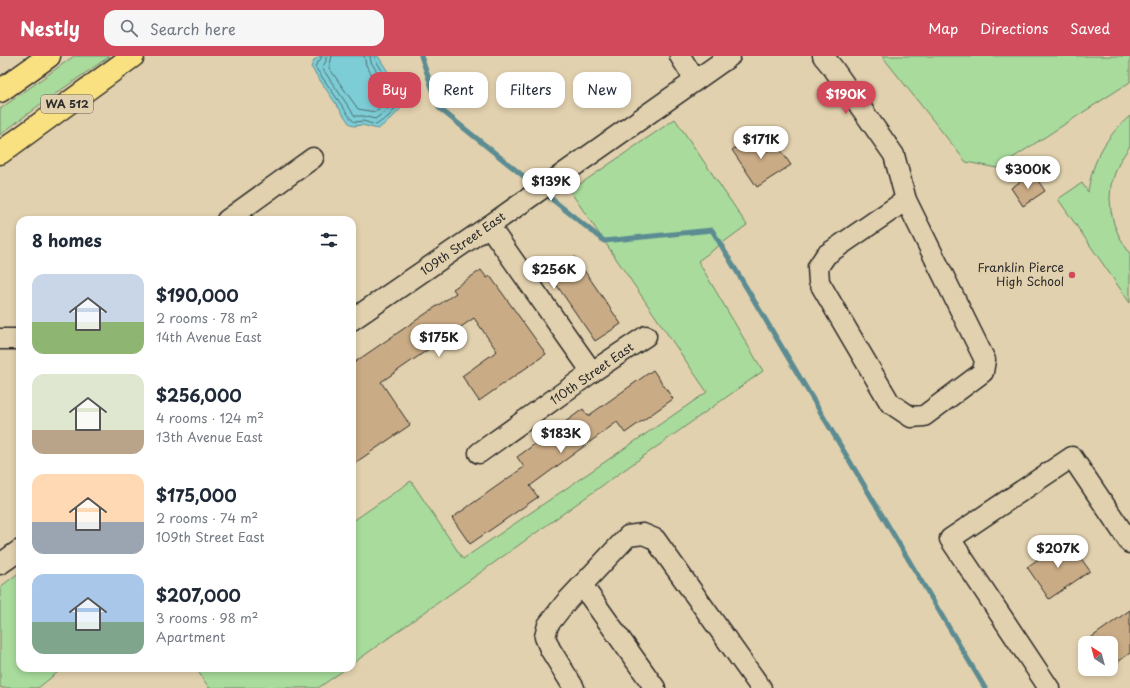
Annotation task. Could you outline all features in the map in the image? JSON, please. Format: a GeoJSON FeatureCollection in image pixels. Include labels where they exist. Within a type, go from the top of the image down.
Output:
{"type":"FeatureCollection","features":[{"type":"Feature","properties":{"kind":"highway"},"geometry":{"type":"LineString","coordinates":[[0,91],[49,56]]}},
{"type":"Feature","properties":{"kind":"highway","name":"WA 512"},"geometry":{"type":"LineString","coordinates":[[0,153],[133,56]]}},
{"type":"Feature","properties":{"kind":"street"},"geometry":{"type":"LineString","coordinates":[[680,56],[695,80]]}},
{"type":"Feature","properties":{"kind":"street","name":"109th Street East"},"geometry":{"type":"LineString","coordinates":[[356,317],[489,226],[730,56]]}},
{"type":"Feature","properties":{"kind":"street"},"geometry":{"type":"LineString","coordinates":[[823,56],[894,155],[906,200],[985,360],[983,372],[924,416],[910,417],[890,403],[819,282],[818,267],[826,255],[906,200]]}},
{"type":"Feature","properties":{"kind":"street"},"geometry":{"type":"LineString","coordinates":[[233,216],[313,158]]}},
{"type":"Feature","properties":{"kind":"street"},"geometry":{"type":"LineString","coordinates":[[489,226],[592,372]]}},
{"type":"Feature","properties":{"kind":"street","name":"110th Street East"},"geometry":{"type":"LineString","coordinates":[[479,453],[592,372],[646,336]]}},
{"type":"Feature","properties":{"kind":"street"},"geometry":{"type":"LineString","coordinates":[[0,339],[16,339]]}},
{"type":"Feature","properties":{"kind":"street"},"geometry":{"type":"LineString","coordinates":[[1050,688],[950,539],[1072,457],[1130,544]]}},
{"type":"Feature","properties":{"kind":"street"},"geometry":{"type":"LineString","coordinates":[[574,688],[550,649],[545,637],[548,624],[628,536],[643,534],[655,539],[761,688]]}},
{"type":"Feature","properties":{"kind":"street"},"geometry":{"type":"LineString","coordinates":[[0,564],[16,553]]}},
{"type":"Feature","properties":{"kind":"street"},"geometry":{"type":"LineString","coordinates":[[582,585],[655,688]]}},
{"type":"Feature","properties":{"kind":"green space"},"geometry":{"type":"Polygon","coordinates":[[[74,56],[110,56],[38,106],[0,135],[0,109],[74,56]]]}},
{"type":"Feature","properties":{"kind":"green space"},"geometry":{"type":"Polygon","coordinates":[[[882,56],[1130,56],[1130,82],[997,168],[966,162],[882,56]]]}},
{"type":"Feature","properties":{"kind":"green space"},"geometry":{"type":"Polygon","coordinates":[[[1130,116],[1130,146],[1120,161],[1115,173],[1111,185],[1110,198],[1114,224],[1119,236],[1130,254],[1130,303],[1058,199],[1082,183],[1088,192],[1093,170],[1102,150],[1114,132],[1130,116]]]}},
{"type":"Feature","properties":{"kind":"green space"},"geometry":{"type":"Polygon","coordinates":[[[675,119],[747,225],[698,261],[763,371],[356,661],[356,519],[411,481],[463,559],[707,392],[570,191],[675,119]]]}},
{"type":"Feature","properties":{"kind":"green space"},"geometry":{"type":"Polygon","coordinates":[[[16,575],[16,672],[58,672],[38,688],[1,688],[0,686],[0,587],[16,575]]]}},
{"type":"Feature","properties":{"kind":"green space"},"geometry":{"type":"Polygon","coordinates":[[[199,672],[341,672],[318,688],[209,688],[199,672]]]}},
{"type":"Feature","properties":{"kind":"water"},"geometry":{"type":"Polygon","coordinates":[[[320,56],[378,56],[388,72],[368,72],[368,108],[401,108],[391,119],[378,129],[362,125],[354,126],[349,123],[311,67],[314,60],[320,56]]]}},
{"type":"Feature","properties":{"kind":"building"},"geometry":{"type":"Polygon","coordinates":[[[756,134],[768,151],[777,145],[791,165],[757,187],[732,150],[756,134]]]}},
{"type":"Feature","properties":{"kind":"building"},"geometry":{"type":"Polygon","coordinates":[[[1033,173],[1045,191],[1023,206],[1011,188],[1033,173]]]}},
{"type":"Feature","properties":{"kind":"building"},"geometry":{"type":"Polygon","coordinates":[[[575,257],[621,324],[595,341],[549,274],[575,257]]]}},
{"type":"Feature","properties":{"kind":"building"},"geometry":{"type":"Polygon","coordinates":[[[481,270],[487,278],[490,276],[546,354],[479,401],[462,376],[497,351],[474,318],[381,382],[410,425],[356,462],[356,361],[456,293],[453,289],[481,270]]]}},
{"type":"Feature","properties":{"kind":"building"},"geometry":{"type":"Polygon","coordinates":[[[653,370],[673,399],[625,433],[617,422],[530,486],[538,497],[470,544],[452,518],[524,467],[517,457],[583,409],[588,416],[653,370]]]}},
{"type":"Feature","properties":{"kind":"building"},"geometry":{"type":"Polygon","coordinates":[[[1067,539],[1090,571],[1049,599],[1027,567],[1067,539]]]}},
{"type":"Feature","properties":{"kind":"building"},"geometry":{"type":"Polygon","coordinates":[[[1130,610],[1130,653],[1118,662],[1118,636],[1093,636],[1130,610]]]}},
{"type":"Feature","properties":{"kind":"waterway"},"geometry":{"type":"LineString","coordinates":[[421,56],[439,108],[537,187]]}},
{"type":"Feature","properties":{"kind":"waterway"},"geometry":{"type":"LineString","coordinates":[[543,192],[604,241],[712,230],[985,688]]}},
{"type":"Feature","properties":{"kind":"place","name":"Franklin Pierce High School"},"geometry":{"type":"Point","coordinates":[1072,275]}}]}
